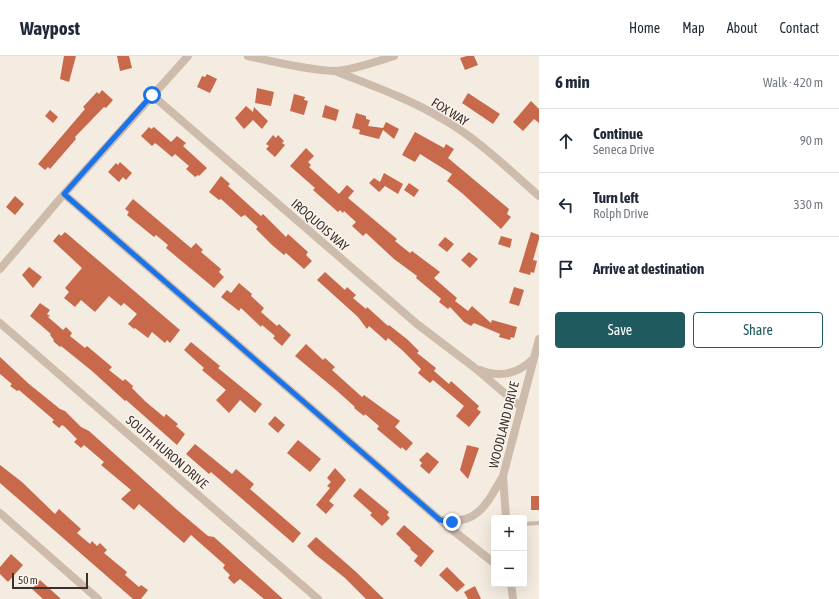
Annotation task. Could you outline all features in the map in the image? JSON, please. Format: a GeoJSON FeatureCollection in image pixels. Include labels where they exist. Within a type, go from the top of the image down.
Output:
{"type":"FeatureCollection","features":[{"type":"Feature","properties":{"kind":"street"},"geometry":{"type":"LineString","coordinates":[[0,269],[64,194],[188,56]]}},
{"type":"Feature","properties":{"kind":"street"},"geometry":{"type":"LineString","coordinates":[[248,56],[335,71],[394,56]]}},
{"type":"Feature","properties":{"kind":"street","name":"FOX WAY"},"geometry":{"type":"LineString","coordinates":[[335,71],[410,102],[442,118],[492,156],[539,196]]}},
{"type":"Feature","properties":{"kind":"street","name":"IROQUOIS WAY"},"geometry":{"type":"LineString","coordinates":[[152,95],[417,324],[475,368],[521,407]]}},
{"type":"Feature","properties":{"kind":"street"},"geometry":{"type":"LineString","coordinates":[[64,194],[440,520],[491,561]]}},
{"type":"Feature","properties":{"kind":"street","name":"SOUTH HURON DRIVE"},"geometry":{"type":"LineString","coordinates":[[0,323],[318,599]]}},
{"type":"Feature","properties":{"kind":"street","name":"WOODLAND DRIVE"},"geometry":{"type":"LineString","coordinates":[[506,515],[504,476],[539,339]]}},
{"type":"Feature","properties":{"kind":"street","name":"IROQUOIS WAY"},"geometry":{"type":"LineString","coordinates":[[475,368],[486,372],[508,374],[526,366],[534,358]]}},
{"type":"Feature","properties":{"kind":"street"},"geometry":{"type":"LineString","coordinates":[[440,520],[452,522],[475,515],[487,504],[504,476]]}},
{"type":"Feature","properties":{"kind":"street"},"geometry":{"type":"LineString","coordinates":[[0,513],[98,599]]}},
{"type":"Feature","properties":{"kind":"street"},"geometry":{"type":"LineString","coordinates":[[511,587],[513,599]]}},
{"type":"Feature","properties":{"kind":"lane"},"geometry":{"type":"LineString","coordinates":[[527,524],[539,523]]}},
{"type":"Feature","properties":{"kind":"building"},"geometry":{"type":"Polygon","coordinates":[[[64,56],[76,56],[69,82],[60,79],[64,56]]]}},
{"type":"Feature","properties":{"kind":"building"},"geometry":{"type":"Polygon","coordinates":[[[117,56],[129,56],[132,68],[120,71],[117,56]]]}},
{"type":"Feature","properties":{"kind":"building"},"geometry":{"type":"Polygon","coordinates":[[[474,56],[478,65],[465,70],[460,58],[474,56]]]}},
{"type":"Feature","properties":{"kind":"building"},"geometry":{"type":"Polygon","coordinates":[[[207,74],[217,79],[210,93],[197,87],[202,76],[205,77],[207,74]]]}},
{"type":"Feature","properties":{"kind":"building"},"geometry":{"type":"Polygon","coordinates":[[[257,88],[274,92],[271,106],[255,103],[257,88]]]}},
{"type":"Feature","properties":{"kind":"building"},"geometry":{"type":"Polygon","coordinates":[[[102,90],[113,100],[106,108],[104,107],[75,137],[76,139],[50,169],[48,167],[45,170],[38,164],[85,109],[83,107],[97,92],[99,94],[102,90]]]}},
{"type":"Feature","properties":{"kind":"building"},"geometry":{"type":"Polygon","coordinates":[[[468,93],[500,114],[493,124],[462,103],[468,93]]]}},
{"type":"Feature","properties":{"kind":"building"},"geometry":{"type":"Polygon","coordinates":[[[294,94],[305,97],[304,100],[308,101],[304,115],[290,111],[294,94]]]}},
{"type":"Feature","properties":{"kind":"building"},"geometry":{"type":"Polygon","coordinates":[[[531,101],[539,109],[539,123],[534,119],[523,131],[513,122],[531,101]]]}},
{"type":"Feature","properties":{"kind":"building"},"geometry":{"type":"Polygon","coordinates":[[[325,105],[339,110],[336,121],[322,117],[325,105]]]}},
{"type":"Feature","properties":{"kind":"building"},"geometry":{"type":"Polygon","coordinates":[[[246,106],[253,112],[254,107],[268,121],[262,129],[253,120],[244,129],[235,118],[246,106]]]}},
{"type":"Feature","properties":{"kind":"building"},"geometry":{"type":"Polygon","coordinates":[[[50,110],[58,117],[53,123],[45,116],[50,110]]]}},
{"type":"Feature","properties":{"kind":"building"},"geometry":{"type":"Polygon","coordinates":[[[356,113],[366,116],[366,119],[370,120],[368,126],[383,128],[386,122],[399,129],[394,139],[383,130],[379,139],[359,134],[360,130],[352,128],[356,113]]]}},
{"type":"Feature","properties":{"kind":"building"},"geometry":{"type":"Polygon","coordinates":[[[149,127],[151,129],[154,127],[171,142],[177,136],[186,143],[183,146],[207,168],[199,176],[198,175],[195,177],[186,169],[189,166],[175,154],[172,157],[155,143],[152,146],[141,136],[149,127]]]}},
{"type":"Feature","properties":{"kind":"building"},"geometry":{"type":"Polygon","coordinates":[[[415,132],[444,148],[446,144],[454,149],[448,158],[509,209],[507,214],[511,217],[501,229],[447,181],[452,174],[420,154],[415,162],[402,155],[415,132]]]}},
{"type":"Feature","properties":{"kind":"building"},"geometry":{"type":"Polygon","coordinates":[[[273,135],[276,138],[278,135],[284,141],[282,143],[285,145],[275,157],[266,149],[269,146],[266,144],[273,135]]]}},
{"type":"Feature","properties":{"kind":"building"},"geometry":{"type":"Polygon","coordinates":[[[306,148],[314,156],[308,162],[311,165],[309,167],[339,194],[347,185],[354,191],[348,198],[397,239],[395,241],[410,253],[412,251],[440,272],[434,278],[457,298],[455,301],[468,311],[472,306],[491,323],[492,320],[517,327],[514,338],[511,337],[510,340],[499,337],[500,334],[474,323],[471,326],[464,322],[450,307],[448,309],[439,302],[441,299],[416,278],[417,276],[394,259],[366,233],[363,236],[352,226],[356,222],[344,211],[343,213],[340,210],[338,212],[313,190],[315,188],[290,166],[306,148]]]}},
{"type":"Feature","properties":{"kind":"building"},"geometry":{"type":"Polygon","coordinates":[[[120,162],[132,173],[126,180],[123,177],[119,182],[108,172],[116,163],[118,165],[120,162]]]}},
{"type":"Feature","properties":{"kind":"building"},"geometry":{"type":"Polygon","coordinates":[[[384,173],[403,184],[398,194],[385,186],[379,192],[369,183],[374,178],[380,182],[384,173]]]}},
{"type":"Feature","properties":{"kind":"building"},"geometry":{"type":"Polygon","coordinates":[[[221,176],[230,184],[228,186],[261,216],[263,214],[286,237],[288,234],[308,252],[306,255],[312,261],[304,269],[286,253],[284,255],[272,245],[256,229],[258,227],[245,215],[241,217],[221,199],[219,200],[209,192],[221,176]]]}},
{"type":"Feature","properties":{"kind":"building"},"geometry":{"type":"Polygon","coordinates":[[[409,183],[419,190],[414,197],[404,190],[409,183]]]}},
{"type":"Feature","properties":{"kind":"building"},"geometry":{"type":"Polygon","coordinates":[[[15,196],[24,204],[15,215],[6,207],[15,196]]]}},
{"type":"Feature","properties":{"kind":"building"},"geometry":{"type":"Polygon","coordinates":[[[133,199],[191,248],[196,243],[203,250],[201,252],[221,269],[219,272],[224,277],[214,288],[166,248],[168,245],[156,235],[154,237],[127,215],[129,212],[125,209],[133,199]]]}},
{"type":"Feature","properties":{"kind":"building"},"geometry":{"type":"Polygon","coordinates":[[[65,232],[180,330],[170,343],[167,340],[165,343],[152,332],[148,338],[135,328],[134,329],[128,324],[137,314],[124,303],[121,306],[109,296],[95,312],[81,300],[75,307],[64,298],[69,292],[65,288],[82,268],[53,241],[59,234],[61,236],[65,232]]]}},
{"type":"Feature","properties":{"kind":"building"},"geometry":{"type":"Polygon","coordinates":[[[531,232],[539,235],[539,239],[533,260],[537,261],[534,273],[531,272],[530,275],[519,272],[531,232]]]}},
{"type":"Feature","properties":{"kind":"building"},"geometry":{"type":"Polygon","coordinates":[[[501,236],[512,239],[510,248],[498,244],[501,236]]]}},
{"type":"Feature","properties":{"kind":"building"},"geometry":{"type":"Polygon","coordinates":[[[445,237],[454,244],[447,252],[438,245],[445,237]]]}},
{"type":"Feature","properties":{"kind":"building"},"geometry":{"type":"Polygon","coordinates":[[[469,252],[478,259],[470,268],[461,260],[469,252]]]}},
{"type":"Feature","properties":{"kind":"building"},"geometry":{"type":"Polygon","coordinates":[[[29,267],[42,277],[33,288],[22,275],[29,267]]]}},
{"type":"Feature","properties":{"kind":"building"},"geometry":{"type":"Polygon","coordinates":[[[325,272],[345,290],[347,287],[356,295],[353,298],[366,309],[367,307],[388,326],[389,325],[408,340],[419,351],[417,353],[436,368],[434,371],[449,384],[451,381],[479,406],[477,409],[481,412],[469,427],[456,416],[464,406],[433,380],[430,383],[418,373],[421,369],[402,350],[388,338],[386,341],[369,326],[367,329],[358,317],[317,280],[325,272]]]}},
{"type":"Feature","properties":{"kind":"building"},"geometry":{"type":"Polygon","coordinates":[[[239,283],[252,294],[251,296],[264,308],[261,312],[277,326],[279,324],[291,335],[282,346],[273,338],[275,336],[262,325],[261,327],[241,308],[239,311],[221,297],[227,290],[231,293],[239,283]]]}},
{"type":"Feature","properties":{"kind":"building"},"geometry":{"type":"Polygon","coordinates":[[[514,287],[524,290],[519,306],[509,303],[514,287]]]}},
{"type":"Feature","properties":{"kind":"building"},"geometry":{"type":"Polygon","coordinates":[[[40,303],[50,310],[47,314],[50,316],[48,317],[63,330],[66,327],[72,333],[70,336],[85,348],[87,346],[112,367],[109,370],[123,381],[125,379],[146,402],[164,417],[166,414],[178,424],[176,426],[185,434],[177,445],[92,371],[53,341],[54,340],[50,335],[51,334],[30,316],[40,303]]]}},
{"type":"Feature","properties":{"kind":"building"},"geometry":{"type":"Polygon","coordinates":[[[191,342],[220,366],[218,368],[262,404],[255,413],[240,400],[229,413],[216,400],[226,390],[202,370],[204,368],[184,350],[191,342]]]}},
{"type":"Feature","properties":{"kind":"building"},"geometry":{"type":"Polygon","coordinates":[[[306,344],[323,360],[325,358],[335,367],[332,370],[362,397],[364,395],[400,421],[395,427],[413,443],[406,451],[402,447],[401,449],[377,429],[379,426],[365,414],[364,416],[354,408],[355,407],[336,390],[295,356],[306,344]]]}},
{"type":"Feature","properties":{"kind":"building"},"geometry":{"type":"Polygon","coordinates":[[[0,357],[29,384],[60,409],[65,411],[81,427],[89,431],[208,536],[214,537],[283,599],[264,599],[240,579],[234,584],[228,578],[230,575],[223,568],[225,565],[191,535],[184,543],[139,504],[134,510],[121,499],[131,490],[101,465],[104,462],[84,445],[81,448],[74,442],[77,439],[65,427],[62,425],[59,428],[52,422],[54,420],[19,390],[17,391],[10,386],[12,384],[0,374],[0,357]]]}},
{"type":"Feature","properties":{"kind":"building"},"geometry":{"type":"Polygon","coordinates":[[[275,416],[285,425],[278,433],[268,424],[275,416]]]}},
{"type":"Feature","properties":{"kind":"building"},"geometry":{"type":"Polygon","coordinates":[[[298,440],[321,459],[310,472],[287,453],[298,440]]]}},
{"type":"Feature","properties":{"kind":"building"},"geometry":{"type":"Polygon","coordinates":[[[195,444],[232,474],[236,469],[254,484],[250,489],[301,533],[293,543],[211,472],[209,474],[186,454],[195,444]]]}},
{"type":"Feature","properties":{"kind":"building"},"geometry":{"type":"Polygon","coordinates":[[[467,445],[479,448],[468,479],[460,470],[467,445]]]}},
{"type":"Feature","properties":{"kind":"building"},"geometry":{"type":"Polygon","coordinates":[[[427,452],[439,462],[429,474],[420,466],[422,463],[419,460],[427,452]]]}},
{"type":"Feature","properties":{"kind":"building"},"geometry":{"type":"Polygon","coordinates":[[[0,465],[22,482],[55,514],[59,509],[81,529],[77,533],[90,544],[92,541],[97,546],[100,543],[107,550],[104,553],[127,572],[125,575],[139,587],[141,585],[148,590],[141,599],[133,599],[0,483],[0,465]]]}},
{"type":"Feature","properties":{"kind":"building"},"geometry":{"type":"Polygon","coordinates":[[[335,468],[346,480],[329,501],[334,505],[326,514],[316,505],[330,488],[327,486],[331,482],[327,478],[335,468]]]}},
{"type":"Feature","properties":{"kind":"building"},"geometry":{"type":"Polygon","coordinates":[[[360,488],[389,512],[387,515],[390,518],[382,526],[370,515],[372,513],[353,496],[360,488]]]}},
{"type":"Feature","properties":{"kind":"building"},"geometry":{"type":"Polygon","coordinates":[[[531,496],[539,496],[539,510],[531,510],[531,496]]]}},
{"type":"Feature","properties":{"kind":"building"},"geometry":{"type":"Polygon","coordinates":[[[404,525],[434,551],[421,567],[414,561],[418,556],[396,534],[404,525]]]}},
{"type":"Feature","properties":{"kind":"building"},"geometry":{"type":"Polygon","coordinates":[[[316,537],[384,599],[366,599],[345,578],[315,554],[307,546],[316,537]]]}},
{"type":"Feature","properties":{"kind":"building"},"geometry":{"type":"Polygon","coordinates":[[[11,554],[23,565],[8,582],[0,574],[0,567],[11,554]]]}},
{"type":"Feature","properties":{"kind":"building"},"geometry":{"type":"Polygon","coordinates":[[[447,567],[465,585],[457,592],[439,575],[447,567]]]}},
{"type":"Feature","properties":{"kind":"building"},"geometry":{"type":"Polygon","coordinates":[[[40,580],[61,599],[43,599],[32,589],[40,580]]]}},
{"type":"Feature","properties":{"kind":"building"},"geometry":{"type":"Polygon","coordinates":[[[475,586],[481,599],[468,599],[464,592],[475,586]]]}},
{"type":"Feature","properties":{"kind":"route"},"geometry":{"type":"LineString","coordinates":[[152,95],[64,194],[440,520],[452,522]]}}]}
